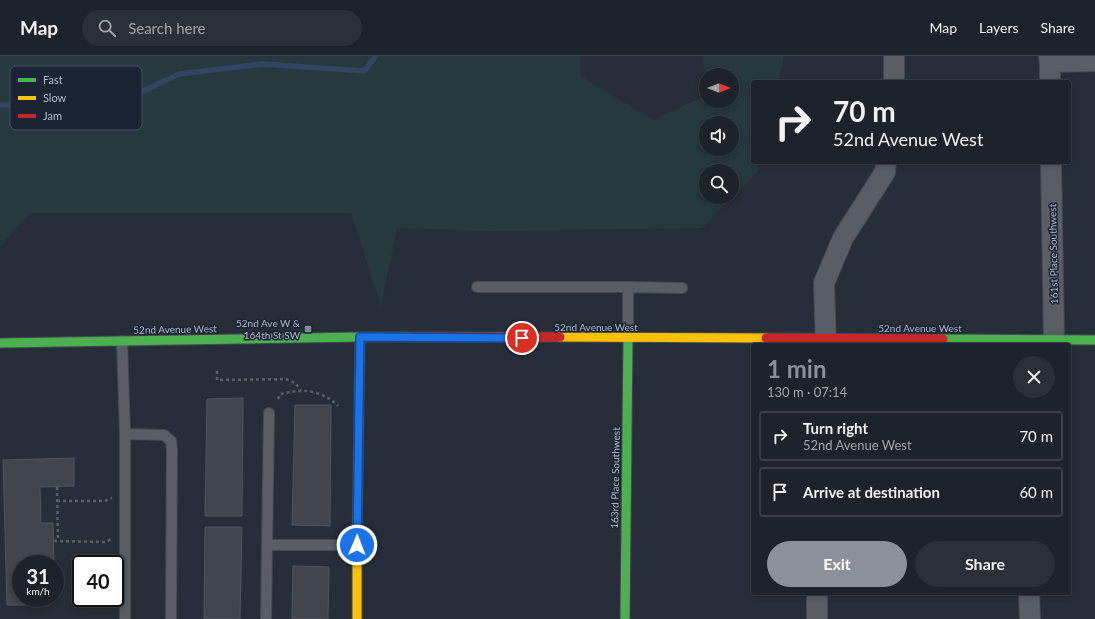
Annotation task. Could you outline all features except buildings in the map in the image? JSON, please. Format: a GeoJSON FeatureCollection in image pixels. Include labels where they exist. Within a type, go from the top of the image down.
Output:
{"type":"FeatureCollection","features":[{"type":"Feature","properties":{"kind":"street"},"geometry":{"type":"LineString","coordinates":[[894,56],[894,80]]}},
{"type":"Feature","properties":{"kind":"street"},"geometry":{"type":"LineString","coordinates":[[1050,80],[1049,59],[1095,61]]}},
{"type":"Feature","properties":{"kind":"street"},"geometry":{"type":"LineString","coordinates":[[826,342],[824,283],[843,238],[885,172],[886,164]]}},
{"type":"Feature","properties":{"kind":"street","name":"161st Place Southwest"},"geometry":{"type":"LineString","coordinates":[[1051,164],[1054,342]]}},
{"type":"Feature","properties":{"kind":"street"},"geometry":{"type":"LineString","coordinates":[[357,619],[360,337]]}},
{"type":"Feature","properties":{"kind":"street","name":"52nd Avenue West"},"geometry":{"type":"LineString","coordinates":[[0,343],[360,337],[628,338],[826,342],[1054,342],[1095,340]]}},
{"type":"Feature","properties":{"kind":"street","name":"163rd Place Southwest"},"geometry":{"type":"LineString","coordinates":[[625,619],[628,338]]}},
{"type":"Feature","properties":{"kind":"street"},"geometry":{"type":"LineString","coordinates":[[817,595],[817,619]]}},
{"type":"Feature","properties":{"kind":"street"},"geometry":{"type":"LineString","coordinates":[[1030,595],[1030,619]]}},
{"type":"Feature","properties":{"kind":"lane"},"geometry":{"type":"LineString","coordinates":[[477,287],[682,288]]}},
{"type":"Feature","properties":{"kind":"lane"},"geometry":{"type":"LineString","coordinates":[[628,287],[628,338]]}},
{"type":"Feature","properties":{"kind":"lane"},"geometry":{"type":"LineString","coordinates":[[122,342],[125,434],[125,619]]}},
{"type":"Feature","properties":{"kind":"lane"},"geometry":{"type":"LineString","coordinates":[[266,619],[269,413]]}},
{"type":"Feature","properties":{"kind":"lane"},"geometry":{"type":"LineString","coordinates":[[125,434],[164,435],[171,441],[171,619]]}},
{"type":"Feature","properties":{"kind":"lane"},"geometry":{"type":"LineString","coordinates":[[267,545],[357,545]]}},
{"type":"Feature","properties":{"kind":"path"},"geometry":{"type":"LineString","coordinates":[[217,371],[218,380],[286,379],[295,383],[301,390]]}},
{"type":"Feature","properties":{"kind":"path"},"geometry":{"type":"LineString","coordinates":[[278,399],[280,394],[301,390],[318,393],[338,406]]}},
{"type":"Feature","properties":{"kind":"path"},"geometry":{"type":"LineString","coordinates":[[57,487],[58,541]]}},
{"type":"Feature","properties":{"kind":"path"},"geometry":{"type":"LineString","coordinates":[[57,501],[104,501]]}},
{"type":"Feature","properties":{"kind":"path"},"geometry":{"type":"LineString","coordinates":[[54,541],[105,542]]}},
{"type":"Feature","properties":{"kind":"shaded area"},"geometry":{"type":"Polygon","coordinates":[[[0,56],[580,56],[580,76],[653,120],[699,98],[699,108],[739,108],[739,68],[704,68],[703,56],[784,56],[778,80],[751,80],[751,164],[759,164],[757,172],[739,190],[739,164],[699,164],[699,204],[726,204],[702,228],[489,231],[397,228],[381,307],[351,213],[30,213],[0,247],[0,56]]]}},
{"type":"Feature","properties":{"kind":"waterway"},"geometry":{"type":"LineString","coordinates":[[142,92],[179,74],[263,64],[364,71],[376,56]]}},
{"type":"Feature","properties":{"kind":"waterway"},"geometry":{"type":"LineString","coordinates":[[0,105],[10,105]]}},
{"type":"Feature","properties":{"kind":"traffic: fast"},"geometry":{"type":"LineString","coordinates":[[0,343],[411,337]]}},
{"type":"Feature","properties":{"kind":"traffic: fast"},"geometry":{"type":"LineString","coordinates":[[625,619],[628,338]]}},
{"type":"Feature","properties":{"kind":"traffic: fast"},"geometry":{"type":"LineString","coordinates":[[943,339],[1095,340]]}},
{"type":"Feature","properties":{"kind":"traffic: slow"},"geometry":{"type":"LineString","coordinates":[[357,619],[360,337]]}},
{"type":"Feature","properties":{"kind":"traffic: slow"},"geometry":{"type":"LineString","coordinates":[[560,337],[766,338]]}},
{"type":"Feature","properties":{"kind":"traffic: jam"},"geometry":{"type":"LineString","coordinates":[[411,337],[560,337]]}},
{"type":"Feature","properties":{"kind":"traffic: jam"},"geometry":{"type":"LineString","coordinates":[[766,338],[943,339]]}},
{"type":"Feature","properties":{"kind":"place","name":"52nd Ave W & 164th St SW"},"geometry":{"type":"Point","coordinates":[308,329]}},
{"type":"Feature","properties":{"kind":"route"},"geometry":{"type":"LineString","coordinates":[[357,545],[360,337],[522,338]]}}]}
